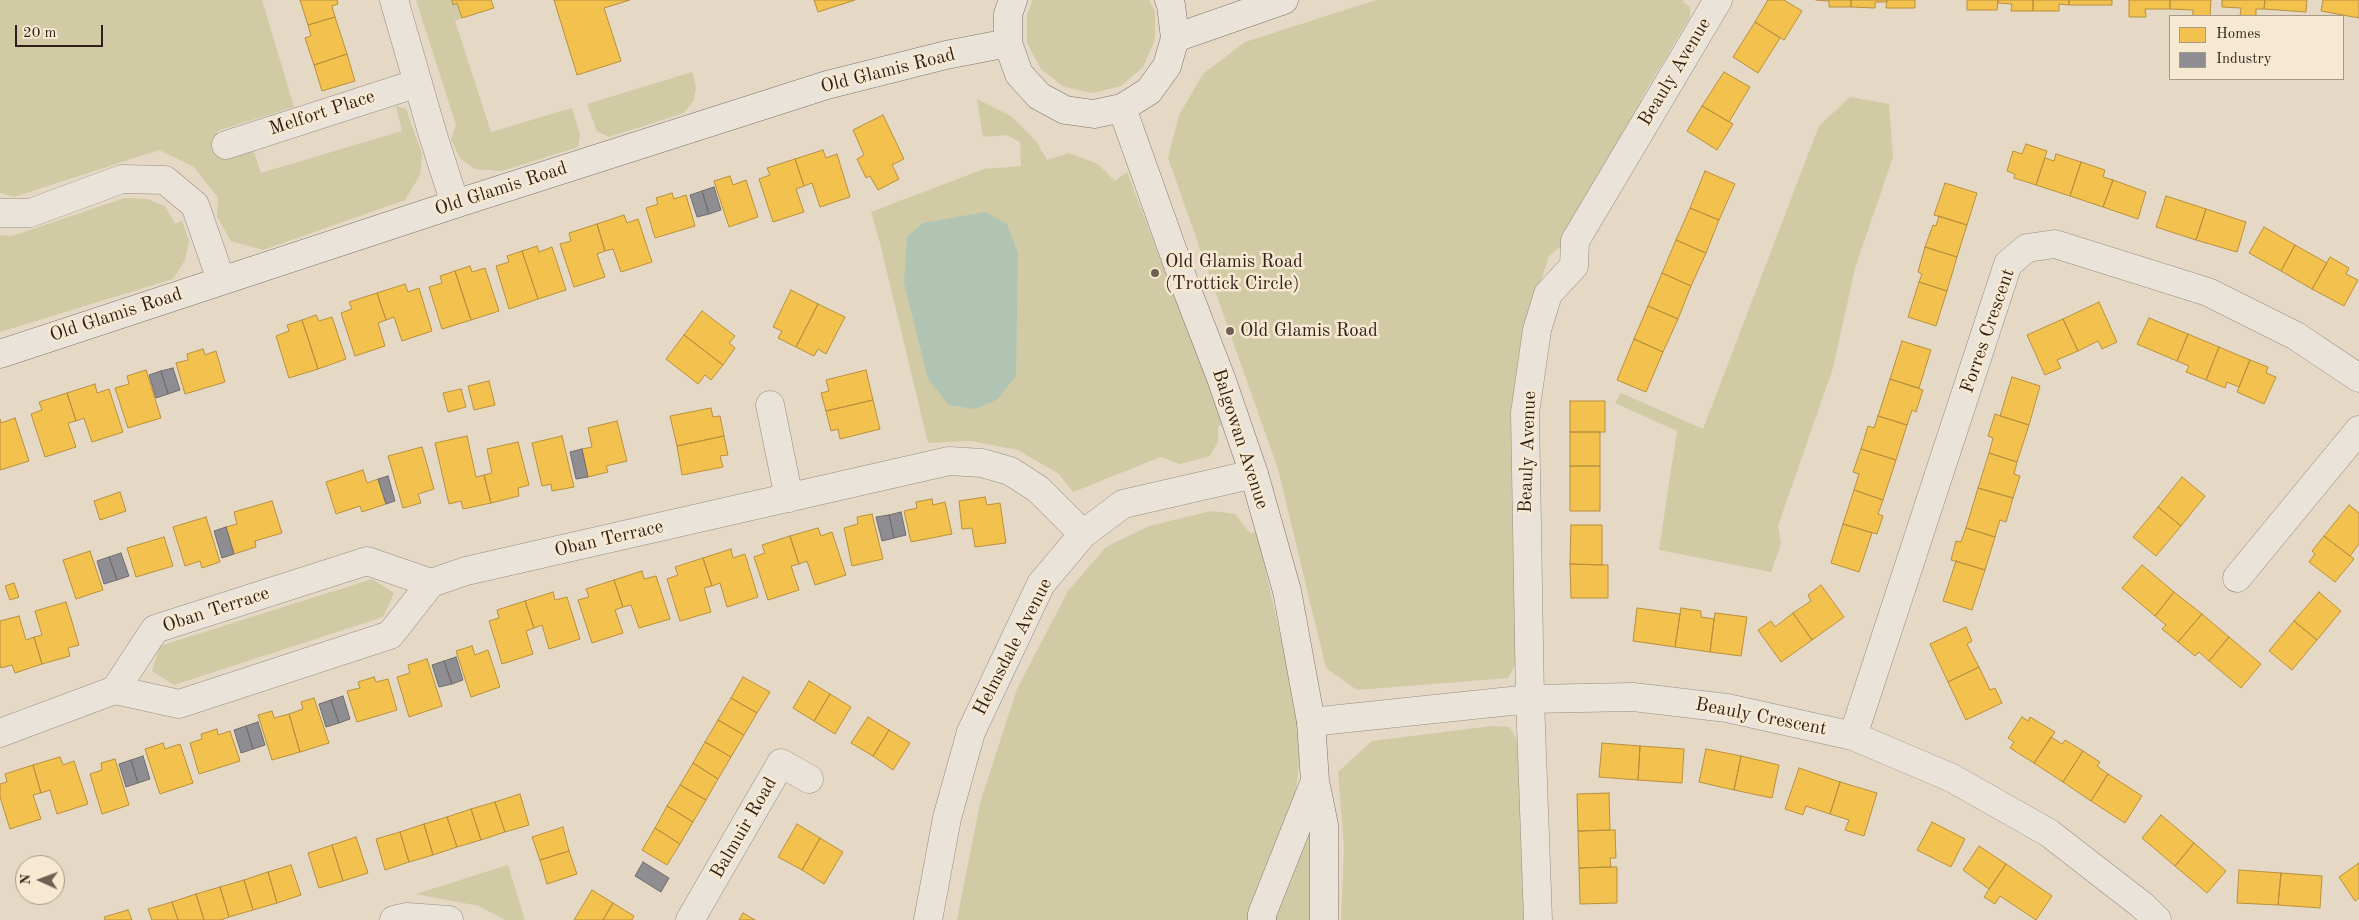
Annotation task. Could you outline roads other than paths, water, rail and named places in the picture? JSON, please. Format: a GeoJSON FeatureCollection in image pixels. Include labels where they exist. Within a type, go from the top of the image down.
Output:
{"type":"FeatureCollection","features":[{"type":"Feature","properties":{"kind":"street"},"geometry":{"type":"LineString","coordinates":[[394,0],[455,204]]}},
{"type":"Feature","properties":{"kind":"street"},"geometry":{"type":"LineString","coordinates":[[1013,0],[1008,14],[1008,43],[1019,74],[1039,96],[1065,110],[1094,114],[1122,108],[1149,91],[1167,66],[1175,38],[1169,0]]}},
{"type":"Feature","properties":{"kind":"street"},"geometry":{"type":"LineString","coordinates":[[1175,38],[1284,0]]}},
{"type":"Feature","properties":{"kind":"street","name":"Beauly Avenue"},"geometry":{"type":"LineString","coordinates":[[1538,920],[1530,699],[1525,413],[1537,330],[1548,294],[1574,266],[1574,241],[1713,2]]}},
{"type":"Feature","properties":{"kind":"street","name":"Old Glamis Road"},"geometry":{"type":"LineString","coordinates":[[0,354],[221,280],[827,85],[946,55],[1008,43]]}},
{"type":"Feature","properties":{"kind":"street","name":"Melfort Place"},"geometry":{"type":"LineString","coordinates":[[226,145],[418,83]]}},
{"type":"Feature","properties":{"kind":"street","name":"Balgowan Avenue"},"geometry":{"type":"LineString","coordinates":[[1122,108],[1254,474],[1287,591],[1311,722],[1315,781],[1324,825],[1324,920]]}},
{"type":"Feature","properties":{"kind":"street"},"geometry":{"type":"LineString","coordinates":[[0,213],[30,213],[75,198],[122,178],[165,180],[195,205],[221,280]]}},
{"type":"Feature","properties":{"kind":"street","name":"Forres Crescent"},"geometry":{"type":"LineString","coordinates":[[1853,736],[2008,264],[2027,248],[2055,244],[2208,292],[2296,336],[2359,378]]}},
{"type":"Feature","properties":{"kind":"street"},"geometry":{"type":"LineString","coordinates":[[770,405],[789,498]]}},
{"type":"Feature","properties":{"kind":"street"},"geometry":{"type":"LineString","coordinates":[[2237,578],[2359,430]]}},
{"type":"Feature","properties":{"kind":"street","name":"Oban Terrace"},"geometry":{"type":"LineString","coordinates":[[115,690],[155,629],[367,561],[431,583],[466,571],[949,461],[982,464],[1010,471],[1038,488],[1083,534]]}},
{"type":"Feature","properties":{"kind":"street","name":"Helmsdale Avenue"},"geometry":{"type":"LineString","coordinates":[[928,920],[947,818],[971,732],[1041,584],[1083,534],[1123,504],[1254,474]]}},
{"type":"Feature","properties":{"kind":"street"},"geometry":{"type":"LineString","coordinates":[[0,733],[115,690],[179,704],[390,635],[431,583]]}},
{"type":"Feature","properties":{"kind":"street","name":"Beauly Crescent"},"geometry":{"type":"LineString","coordinates":[[1311,722],[1530,699],[1633,697],[1727,708],[1853,736],[1952,778],[2049,833],[2144,915]]}},
{"type":"Feature","properties":{"kind":"street","name":"Balmuir Road"},"geometry":{"type":"LineString","coordinates":[[690,920],[781,763],[809,779]]}},
{"type":"Feature","properties":{"kind":"street","name":"Balgowan Avenue"},"geometry":{"type":"LineString","coordinates":[[1262,920],[1262,914],[1315,781]]}},
{"type":"Feature","properties":{"kind":"street"},"geometry":{"type":"LineString","coordinates":[[394,920],[407,917],[449,920]]}},
{"type":"Feature","properties":{"kind":"place","name":"Old Glamis Road (Trottick Circle)"},"geometry":{"type":"Point","coordinates":[1155,273]}},
{"type":"Feature","properties":{"kind":"place","name":"Old Glamis Road"},"geometry":{"type":"Point","coordinates":[1230,331]}}]}
